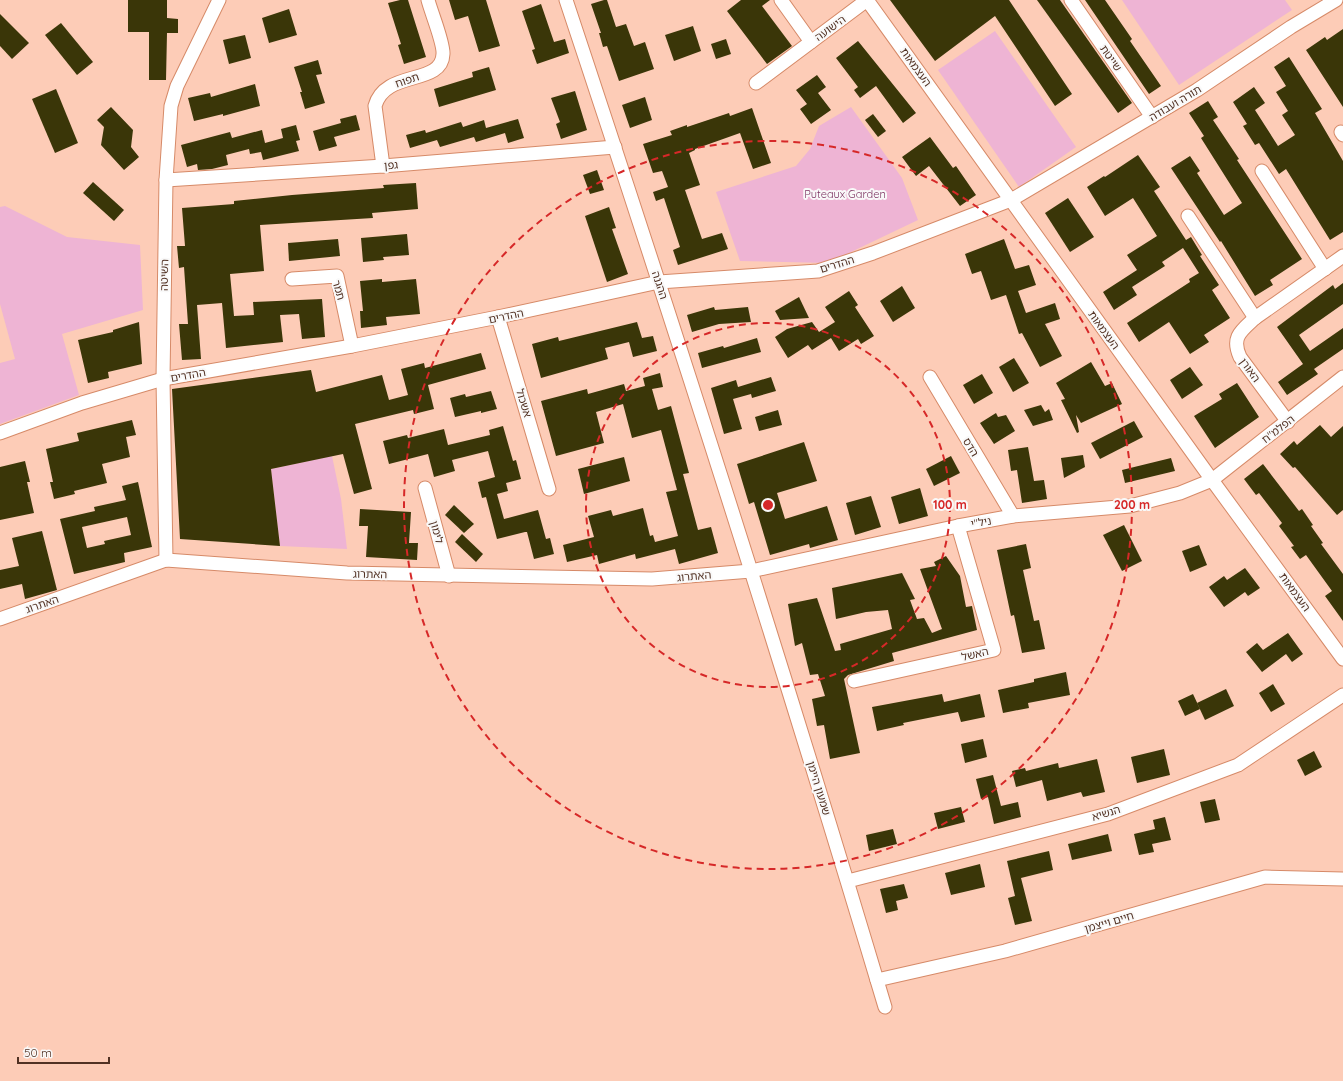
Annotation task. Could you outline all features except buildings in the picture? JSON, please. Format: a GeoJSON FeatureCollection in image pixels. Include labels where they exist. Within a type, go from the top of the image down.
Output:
{"type":"FeatureCollection","features":[{"type":"Feature","properties":{"kind":"street","name":"השיטה"},"geometry":{"type":"LineString","coordinates":[[166,560],[163,379],[166,180],[171,106],[177,86],[219,0]]}},
{"type":"Feature","properties":{"kind":"street","name":"תפוח"},"geometry":{"type":"LineString","coordinates":[[384,166],[375,106],[377,98],[383,90],[392,85],[434,71],[441,63],[444,53],[428,0]]}},
{"type":"Feature","properties":{"kind":"street","name":"ההגנה"},"geometry":{"type":"LineString","coordinates":[[566,0],[615,146],[751,571]]}},
{"type":"Feature","properties":{"kind":"street","name":"הישועה"},"geometry":{"type":"LineString","coordinates":[[781,0],[811,42]]}},
{"type":"Feature","properties":{"kind":"street","name":"הישועה"},"geometry":{"type":"LineString","coordinates":[[756,83],[868,0]]}},
{"type":"Feature","properties":{"kind":"street","name":"העצמאות"},"geometry":{"type":"LineString","coordinates":[[868,0],[1212,480],[1341,652]]}},
{"type":"Feature","properties":{"kind":"street","name":"שייטת"},"geometry":{"type":"LineString","coordinates":[[1071,0],[1152,117]]}},
{"type":"Feature","properties":{"kind":"street","name":"תורה ועבודה"},"geometry":{"type":"LineString","coordinates":[[1011,200],[1152,117],[1336,0]]}},
{"type":"Feature","properties":{"kind":"street","name":"גפן"},"geometry":{"type":"LineString","coordinates":[[166,180],[384,166],[615,146]]}},
{"type":"Feature","properties":{"kind":"street"},"geometry":{"type":"LineString","coordinates":[[1262,171],[1325,268]]}},
{"type":"Feature","properties":{"kind":"street","name":"ההדרים"},"geometry":{"type":"LineString","coordinates":[[0,432],[82,403],[163,379],[352,346],[498,318],[659,282],[818,271],[880,250],[1011,200]]}},
{"type":"Feature","properties":{"kind":"street"},"geometry":{"type":"LineString","coordinates":[[1188,216],[1255,318]]}},
{"type":"Feature","properties":{"kind":"street","name":"האורן"},"geometry":{"type":"LineString","coordinates":[[1288,422],[1240,357],[1236,347],[1237,338],[1242,330],[1255,318],[1343,256]]}},
{"type":"Feature","properties":{"kind":"street","name":"תמר"},"geometry":{"type":"LineString","coordinates":[[292,278],[337,276],[352,346]]}},
{"type":"Feature","properties":{"kind":"street","name":"אשכול"},"geometry":{"type":"LineString","coordinates":[[498,318],[549,489]]}},
{"type":"Feature","properties":{"kind":"street","name":"הדס"},"geometry":{"type":"LineString","coordinates":[[930,377],[1013,516]]}},
{"type":"Feature","properties":{"kind":"street","name":"הפלמ\"ח"},"geometry":{"type":"LineString","coordinates":[[1212,480],[1288,422],[1343,377]]}},
{"type":"Feature","properties":{"kind":"street","name":"ניל\"י"},"geometry":{"type":"LineString","coordinates":[[751,571],[958,526],[1013,516],[1130,506],[1180,494],[1212,480]]}},
{"type":"Feature","properties":{"kind":"street","name":"לימון"},"geometry":{"type":"LineString","coordinates":[[425,488],[449,576]]}},
{"type":"Feature","properties":{"kind":"street","name":"האשל"},"geometry":{"type":"LineString","coordinates":[[854,681],[994,650],[958,526]]}},
{"type":"Feature","properties":{"kind":"street","name":"האתרוג"},"geometry":{"type":"LineString","coordinates":[[0,619],[166,560],[347,573],[449,576],[652,579],[751,571]]}},
{"type":"Feature","properties":{"kind":"street","name":"שמעון היימן"},"geometry":{"type":"LineString","coordinates":[[751,571],[848,881],[885,1007]]}},
{"type":"Feature","properties":{"kind":"street","name":"הנשיא"},"geometry":{"type":"LineString","coordinates":[[848,881],[1108,814],[1238,764],[1343,695]]}},
{"type":"Feature","properties":{"kind":"street","name":"חיים וייצמן"},"geometry":{"type":"LineString","coordinates":[[877,980],[1005,951],[1265,877],[1343,880]]}},
{"type":"Feature","properties":{"kind":"green space"},"geometry":{"type":"Polygon","coordinates":[[[1122,0],[1285,0],[1292,10],[1179,85],[1122,0]]]}},
{"type":"Feature","properties":{"kind":"green space"},"geometry":{"type":"Polygon","coordinates":[[[995,31],[1076,147],[1019,187],[938,70],[995,31]]]}},
{"type":"Feature","properties":{"kind":"green space","name":"Puteaux Garden"},"geometry":{"type":"Polygon","coordinates":[[[851,107],[902,178],[918,220],[828,263],[740,261],[716,192],[796,166],[810,149],[819,126],[851,107]]]}},
{"type":"Feature","properties":{"kind":"green space"},"geometry":{"type":"Polygon","coordinates":[[[5,206],[67,237],[140,245],[143,310],[62,334],[79,395],[0,424],[0,363],[15,359],[0,304],[0,207],[5,206]]]}},
{"type":"Feature","properties":{"kind":"green space"},"geometry":{"type":"Polygon","coordinates":[[[332,456],[341,499],[347,549],[280,546],[271,469],[332,456]]]}}]}
